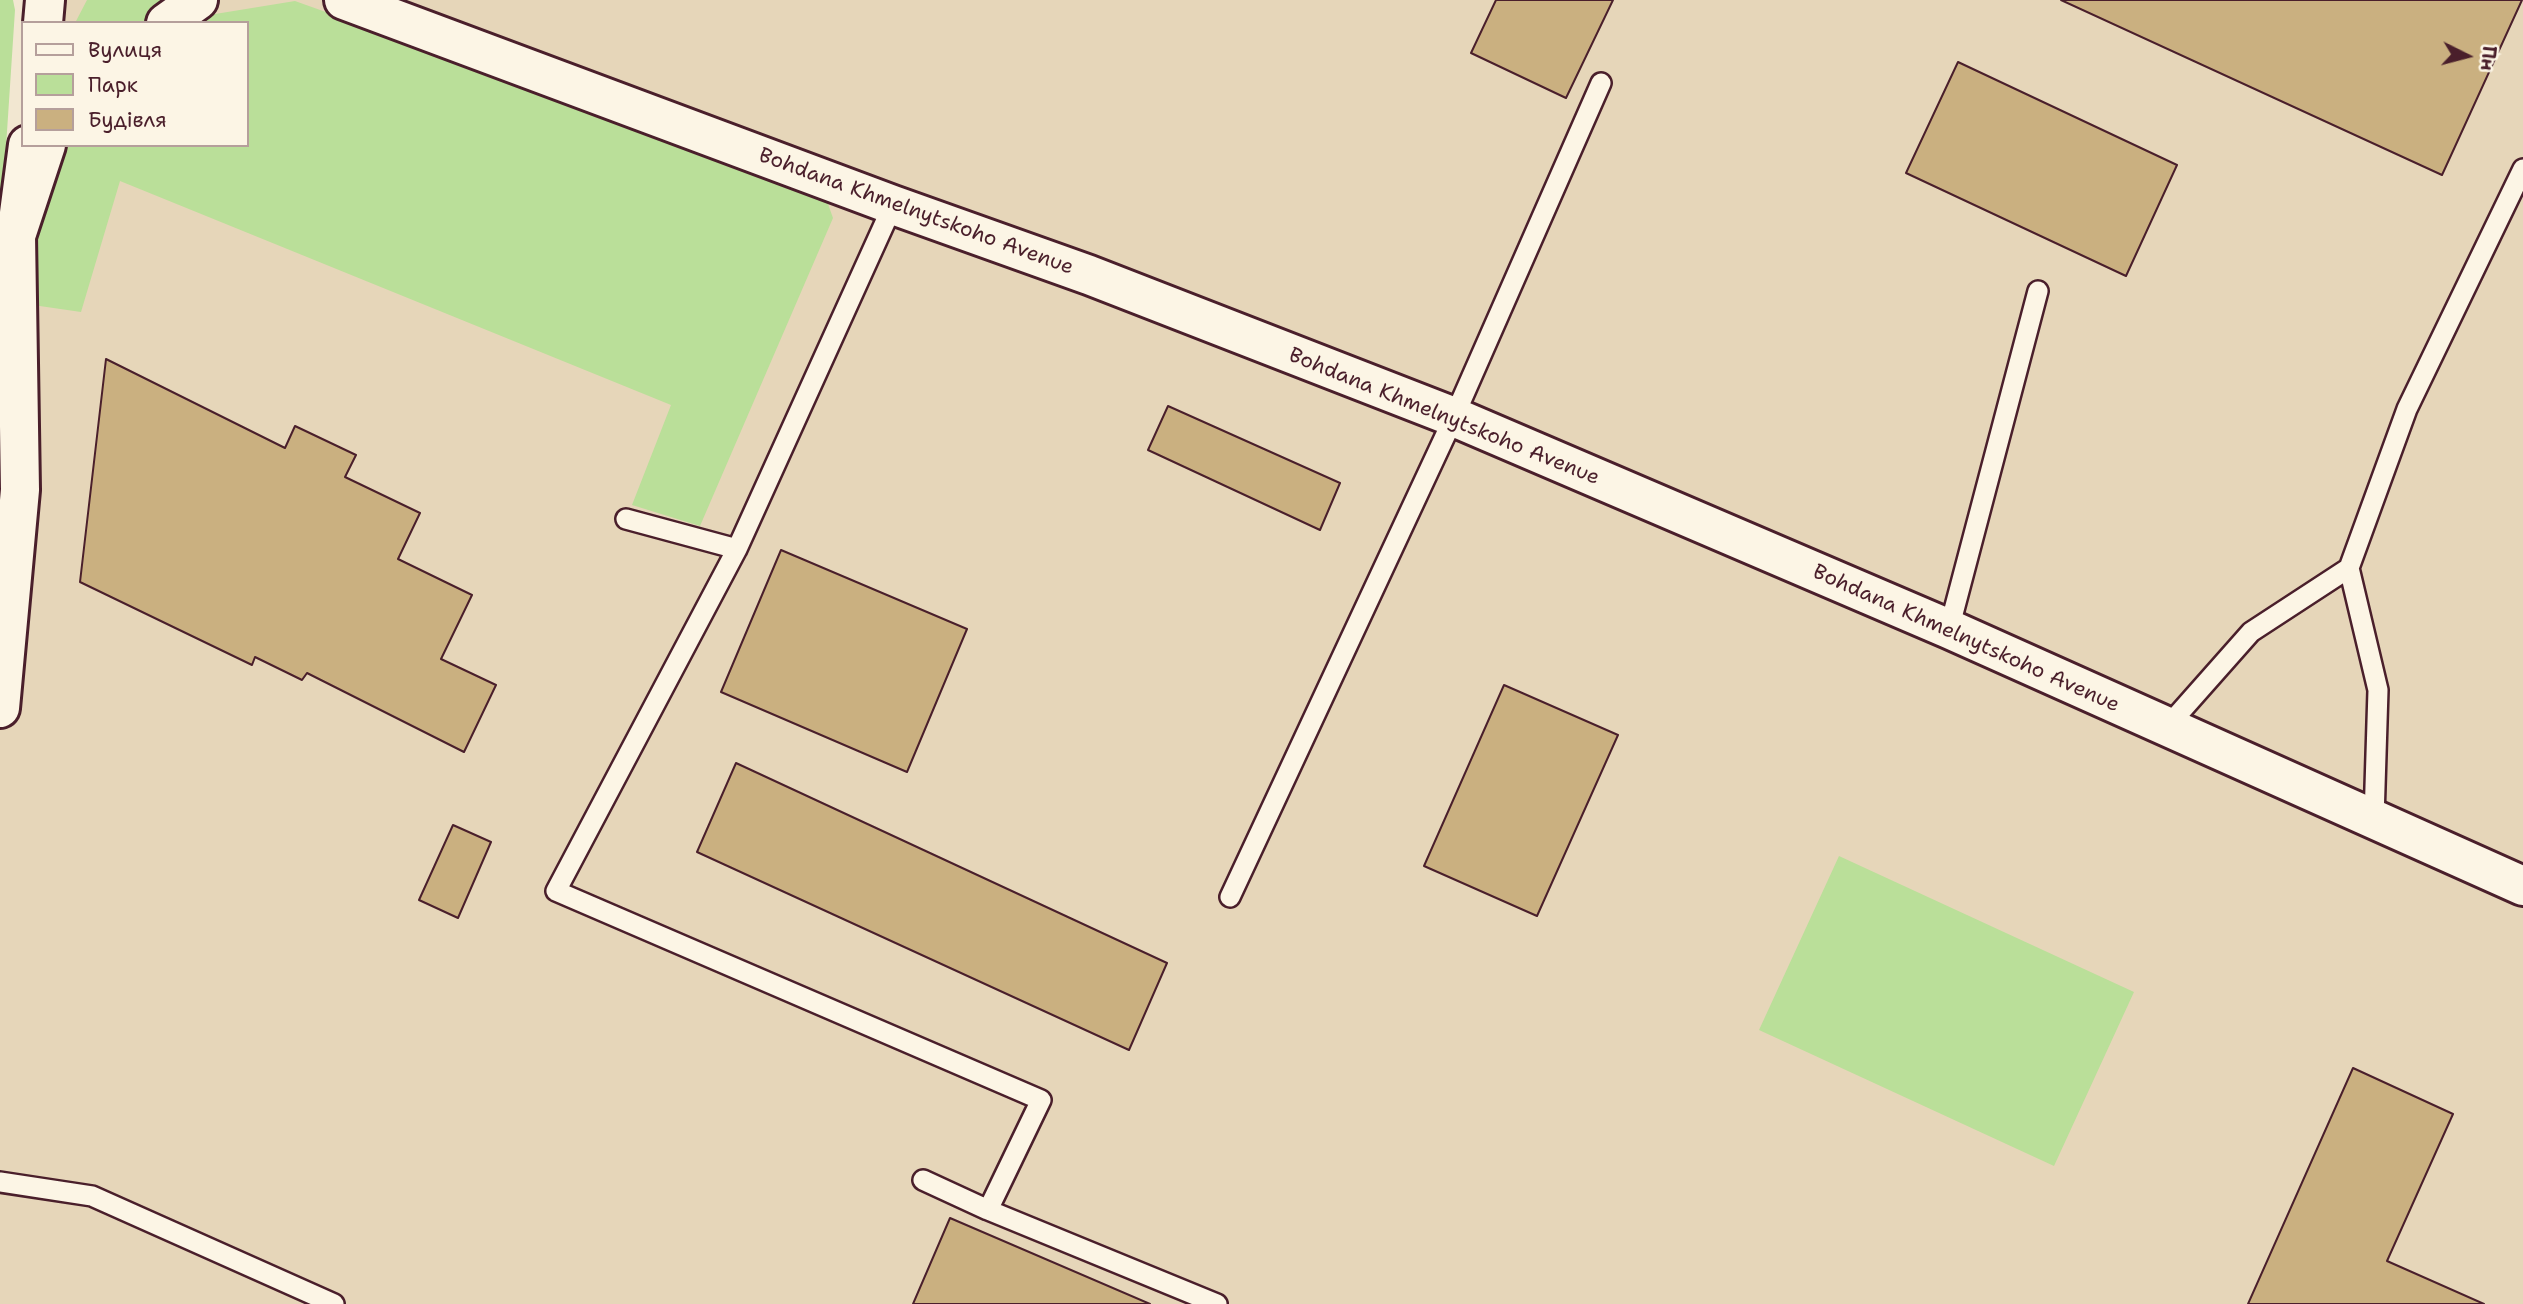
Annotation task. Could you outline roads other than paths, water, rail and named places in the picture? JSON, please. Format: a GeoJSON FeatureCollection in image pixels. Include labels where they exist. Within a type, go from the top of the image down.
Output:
{"type":"FeatureCollection","features":[{"type":"Feature","properties":{"kind":"main road"},"geometry":{"type":"LineString","coordinates":[[43,21],[46,0]]}},
{"type":"Feature","properties":{"kind":"main road"},"geometry":{"type":"LineString","coordinates":[[169,21],[198,0]]}},
{"type":"Feature","properties":{"kind":"main road","name":"Bohdana Khmelnytskoho Avenue"},"geometry":{"type":"LineString","coordinates":[[344,0],[893,205],[1089,275],[1454,417],[1949,629],[2523,887]]}},
{"type":"Feature","properties":{"kind":"main road"},"geometry":{"type":"LineString","coordinates":[[0,708],[20,490],[16,236],[27,147]]}},
{"type":"Feature","properties":{"kind":"main road"},"geometry":{"type":"LineString","coordinates":[[16,236],[45,147]]}},
{"type":"Feature","properties":{"kind":"lane"},"geometry":{"type":"LineString","coordinates":[[1230,897],[1454,417],[1601,83]]}},
{"type":"Feature","properties":{"kind":"lane"},"geometry":{"type":"LineString","coordinates":[[2374,819],[2378,690],[2349,568],[2407,409],[2523,170]]}},
{"type":"Feature","properties":{"kind":"lane"},"geometry":{"type":"LineString","coordinates":[[893,205],[737,550],[556,891],[1041,1100],[988,1210]]}},
{"type":"Feature","properties":{"kind":"lane"},"geometry":{"type":"LineString","coordinates":[[1949,629],[2038,290]]}},
{"type":"Feature","properties":{"kind":"lane"},"geometry":{"type":"LineString","coordinates":[[626,519],[737,550]]}},
{"type":"Feature","properties":{"kind":"lane"},"geometry":{"type":"LineString","coordinates":[[2166,728],[2251,632],[2349,568]]}},
{"type":"Feature","properties":{"kind":"lane"},"geometry":{"type":"LineString","coordinates":[[923,1180],[988,1210],[1217,1304]]}},
{"type":"Feature","properties":{"kind":"lane"},"geometry":{"type":"LineString","coordinates":[[0,1182],[92,1196],[334,1304]]}}]}
